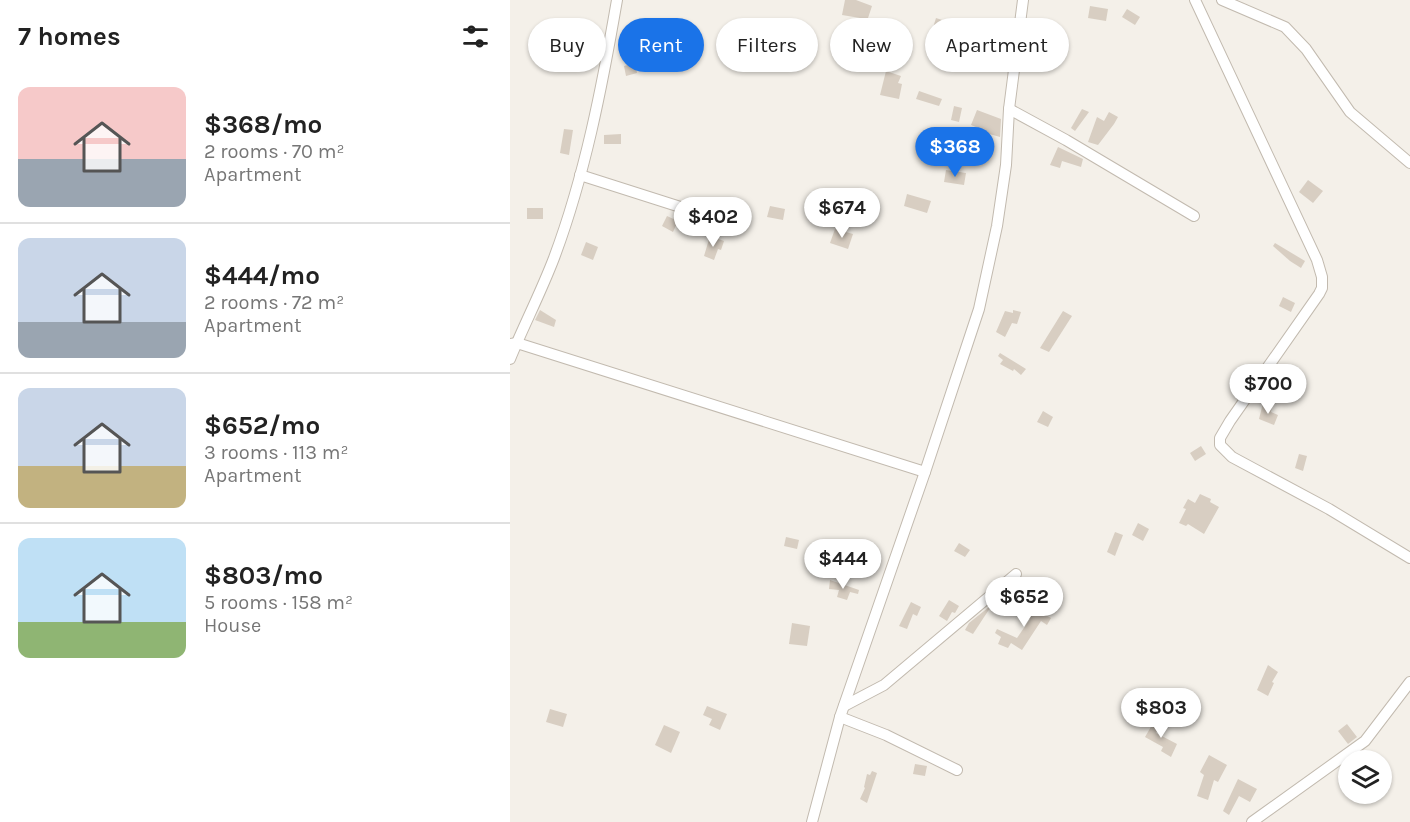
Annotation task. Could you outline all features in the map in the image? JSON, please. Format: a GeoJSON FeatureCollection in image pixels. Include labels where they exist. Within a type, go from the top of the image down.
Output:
{"type":"FeatureCollection","features":[{"type":"Feature","properties":{"kind":"street"},"geometry":{"type":"LineString","coordinates":[[510,359],[513,344],[554,258],[580,175],[602,83],[617,0]]}},
{"type":"Feature","properties":{"kind":"street"},"geometry":{"type":"LineString","coordinates":[[812,822],[842,712],[979,309],[997,226],[1006,165],[1009,109],[1023,0]]}},
{"type":"Feature","properties":{"kind":"street"},"geometry":{"type":"LineString","coordinates":[[1195,0],[1299,219],[1322,277],[1322,288],[1319,294],[1230,421],[1220,438],[1220,445],[1232,456],[1329,509],[1410,558]]}},
{"type":"Feature","properties":{"kind":"street"},"geometry":{"type":"LineString","coordinates":[[1222,0],[1285,27],[1306,49],[1350,112],[1410,163]]}},
{"type":"Feature","properties":{"kind":"street"},"geometry":{"type":"LineString","coordinates":[[1009,109],[1194,216]]}},
{"type":"Feature","properties":{"kind":"street"},"geometry":{"type":"LineString","coordinates":[[580,175],[741,226]]}},
{"type":"Feature","properties":{"kind":"street"},"geometry":{"type":"LineString","coordinates":[[513,344],[925,472]]}},
{"type":"Feature","properties":{"kind":"street"},"geometry":{"type":"LineString","coordinates":[[842,712],[884,686],[1016,574]]}},
{"type":"Feature","properties":{"kind":"street"},"geometry":{"type":"LineString","coordinates":[[1252,822],[1365,741],[1410,682]]}},
{"type":"Feature","properties":{"kind":"street"},"geometry":{"type":"LineString","coordinates":[[842,712],[957,770]]}},
{"type":"Feature","properties":{"kind":"building"},"geometry":{"type":"Polygon","coordinates":[[[845,0],[856,0],[872,6],[868,18],[842,15],[845,0]]]}},
{"type":"Feature","properties":{"kind":"building"},"geometry":{"type":"Polygon","coordinates":[[[1090,6],[1108,9],[1106,21],[1088,18],[1090,6]]]}},
{"type":"Feature","properties":{"kind":"building"},"geometry":{"type":"Polygon","coordinates":[[[1127,9],[1140,17],[1135,25],[1122,17],[1127,9]]]}},
{"type":"Feature","properties":{"kind":"building"},"geometry":{"type":"Polygon","coordinates":[[[625,72],[637,72],[637,73],[626,76],[625,72]]]}},
{"type":"Feature","properties":{"kind":"building"},"geometry":{"type":"Polygon","coordinates":[[[886,72],[901,76],[898,83],[902,84],[899,99],[880,95],[886,72]]]}},
{"type":"Feature","properties":{"kind":"building"},"geometry":{"type":"Polygon","coordinates":[[[919,91],[942,99],[939,106],[916,99],[919,91]]]}},
{"type":"Feature","properties":{"kind":"building"},"geometry":{"type":"Polygon","coordinates":[[[954,106],[962,108],[959,122],[951,120],[954,106]]]}},
{"type":"Feature","properties":{"kind":"building"},"geometry":{"type":"Polygon","coordinates":[[[1082,109],[1089,112],[1075,131],[1071,128],[1082,109]]]}},
{"type":"Feature","properties":{"kind":"building"},"geometry":{"type":"Polygon","coordinates":[[[977,110],[1001,119],[1000,137],[971,125],[977,110]]]}},
{"type":"Feature","properties":{"kind":"building"},"geometry":{"type":"Polygon","coordinates":[[[1109,112],[1118,117],[1114,124],[1098,145],[1088,142],[1097,117],[1104,121],[1109,112]]]}},
{"type":"Feature","properties":{"kind":"building"},"geometry":{"type":"Polygon","coordinates":[[[564,129],[573,130],[569,155],[560,153],[564,129]]]}},
{"type":"Feature","properties":{"kind":"building"},"geometry":{"type":"Polygon","coordinates":[[[621,134],[621,144],[604,144],[604,135],[621,134]]]}},
{"type":"Feature","properties":{"kind":"building"},"geometry":{"type":"Polygon","coordinates":[[[1058,147],[1083,159],[1081,167],[1062,161],[1060,168],[1050,165],[1058,147]]]}},
{"type":"Feature","properties":{"kind":"building"},"geometry":{"type":"Polygon","coordinates":[[[946,170],[966,173],[964,185],[944,182],[946,170]]]}},
{"type":"Feature","properties":{"kind":"building"},"geometry":{"type":"Polygon","coordinates":[[[1308,180],[1323,191],[1313,203],[1299,192],[1308,180]]]}},
{"type":"Feature","properties":{"kind":"building"},"geometry":{"type":"Polygon","coordinates":[[[907,194],[931,201],[927,213],[904,206],[907,194]]]}},
{"type":"Feature","properties":{"kind":"building"},"geometry":{"type":"Polygon","coordinates":[[[770,206],[785,209],[783,220],[767,217],[770,206]]]}},
{"type":"Feature","properties":{"kind":"building"},"geometry":{"type":"Polygon","coordinates":[[[527,208],[543,208],[543,219],[527,219],[527,208]]]}},
{"type":"Feature","properties":{"kind":"building"},"geometry":{"type":"Polygon","coordinates":[[[667,216],[678,221],[673,232],[662,226],[667,216]]]}},
{"type":"Feature","properties":{"kind":"building"},"geometry":{"type":"Polygon","coordinates":[[[835,229],[853,234],[848,249],[830,243],[835,229]]]}},
{"type":"Feature","properties":{"kind":"building"},"geometry":{"type":"Polygon","coordinates":[[[710,236],[724,241],[714,260],[704,256],[710,236]]]}},
{"type":"Feature","properties":{"kind":"building"},"geometry":{"type":"Polygon","coordinates":[[[586,242],[598,247],[593,260],[581,255],[586,242]]]}},
{"type":"Feature","properties":{"kind":"building"},"geometry":{"type":"Polygon","coordinates":[[[1275,243],[1305,261],[1301,268],[1273,246],[1275,243]]]}},
{"type":"Feature","properties":{"kind":"building"},"geometry":{"type":"Polygon","coordinates":[[[1283,297],[1295,303],[1291,312],[1279,306],[1283,297]]]}},
{"type":"Feature","properties":{"kind":"building"},"geometry":{"type":"Polygon","coordinates":[[[540,310],[556,320],[554,327],[535,320],[540,310]]]}},
{"type":"Feature","properties":{"kind":"building"},"geometry":{"type":"Polygon","coordinates":[[[1013,310],[1021,312],[1017,324],[1012,323],[1005,337],[996,332],[1005,311],[1013,313],[1013,310]]]}},
{"type":"Feature","properties":{"kind":"building"},"geometry":{"type":"Polygon","coordinates":[[[1063,311],[1072,316],[1049,352],[1040,348],[1063,311]]]}},
{"type":"Feature","properties":{"kind":"building"},"geometry":{"type":"Polygon","coordinates":[[[1000,353],[1026,369],[1021,375],[1014,369],[1013,371],[1000,364],[1003,360],[998,356],[1000,353]]]}},
{"type":"Feature","properties":{"kind":"building"},"geometry":{"type":"Polygon","coordinates":[[[1263,403],[1272,406],[1271,412],[1278,415],[1274,425],[1259,419],[1263,403]]]}},
{"type":"Feature","properties":{"kind":"building"},"geometry":{"type":"Polygon","coordinates":[[[1043,411],[1053,417],[1048,427],[1037,422],[1043,411]]]}},
{"type":"Feature","properties":{"kind":"building"},"geometry":{"type":"Polygon","coordinates":[[[1201,446],[1206,454],[1195,461],[1190,453],[1201,446]]]}},
{"type":"Feature","properties":{"kind":"building"},"geometry":{"type":"Polygon","coordinates":[[[1299,454],[1307,456],[1303,471],[1295,468],[1299,454]]]}},
{"type":"Feature","properties":{"kind":"building"},"geometry":{"type":"Polygon","coordinates":[[[1200,494],[1211,499],[1210,502],[1219,507],[1204,534],[1188,524],[1186,526],[1179,523],[1188,499],[1195,503],[1200,494]]]}},
{"type":"Feature","properties":{"kind":"building"},"geometry":{"type":"Polygon","coordinates":[[[1138,523],[1149,529],[1143,541],[1132,535],[1138,523]]]}},
{"type":"Feature","properties":{"kind":"building"},"geometry":{"type":"Polygon","coordinates":[[[1115,532],[1123,535],[1115,556],[1107,552],[1115,532]]]}},
{"type":"Feature","properties":{"kind":"building"},"geometry":{"type":"Polygon","coordinates":[[[786,537],[799,540],[797,549],[784,546],[786,537]]]}},
{"type":"Feature","properties":{"kind":"building"},"geometry":{"type":"Polygon","coordinates":[[[959,543],[970,550],[965,557],[954,551],[959,543]]]}},
{"type":"Feature","properties":{"kind":"building"},"geometry":{"type":"Polygon","coordinates":[[[830,580],[859,590],[858,594],[850,592],[847,600],[837,597],[839,590],[829,589],[830,580]]]}},
{"type":"Feature","properties":{"kind":"building"},"geometry":{"type":"Polygon","coordinates":[[[949,600],[959,606],[947,621],[939,616],[949,600]]]}},
{"type":"Feature","properties":{"kind":"building"},"geometry":{"type":"Polygon","coordinates":[[[911,602],[921,607],[917,616],[913,614],[907,629],[899,626],[911,602]]]}},
{"type":"Feature","properties":{"kind":"building"},"geometry":{"type":"Polygon","coordinates":[[[1021,604],[1030,606],[1051,618],[1047,625],[1041,621],[1022,650],[1011,643],[1008,648],[998,644],[1001,637],[995,633],[997,629],[1017,638],[1030,619],[1018,615],[1021,604]]]}},
{"type":"Feature","properties":{"kind":"building"},"geometry":{"type":"Polygon","coordinates":[[[989,607],[973,634],[965,630],[969,623],[989,607]]]}},
{"type":"Feature","properties":{"kind":"building"},"geometry":{"type":"Polygon","coordinates":[[[792,623],[810,626],[807,646],[789,644],[792,623]]]}},
{"type":"Feature","properties":{"kind":"building"},"geometry":{"type":"Polygon","coordinates":[[[1268,665],[1278,672],[1268,696],[1257,690],[1268,665]]]}},
{"type":"Feature","properties":{"kind":"building"},"geometry":{"type":"Polygon","coordinates":[[[707,706],[727,714],[720,730],[709,725],[712,719],[703,715],[707,706]]]}},
{"type":"Feature","properties":{"kind":"building"},"geometry":{"type":"Polygon","coordinates":[[[550,709],[567,714],[563,727],[546,722],[550,709]]]}},
{"type":"Feature","properties":{"kind":"building"},"geometry":{"type":"Polygon","coordinates":[[[1156,718],[1163,723],[1156,733],[1177,744],[1171,757],[1161,751],[1163,747],[1145,737],[1156,718]]]}},
{"type":"Feature","properties":{"kind":"building"},"geometry":{"type":"Polygon","coordinates":[[[1347,724],[1357,737],[1348,744],[1338,731],[1347,724]]]}},
{"type":"Feature","properties":{"kind":"building"},"geometry":{"type":"Polygon","coordinates":[[[664,725],[680,732],[671,753],[655,745],[664,725]]]}},
{"type":"Feature","properties":{"kind":"building"},"geometry":{"type":"Polygon","coordinates":[[[1209,755],[1227,765],[1218,782],[1214,780],[1208,800],[1197,796],[1204,775],[1200,772],[1209,755]]]}},
{"type":"Feature","properties":{"kind":"building"},"geometry":{"type":"Polygon","coordinates":[[[915,764],[927,766],[925,776],[913,774],[915,764]]]}},
{"type":"Feature","properties":{"kind":"building"},"geometry":{"type":"Polygon","coordinates":[[[872,771],[877,773],[867,803],[860,799],[865,788],[867,774],[870,775],[872,771]]]}},
{"type":"Feature","properties":{"kind":"building"},"geometry":{"type":"Polygon","coordinates":[[[1238,779],[1257,789],[1250,802],[1239,796],[1229,815],[1223,811],[1238,779]]]}}]}
